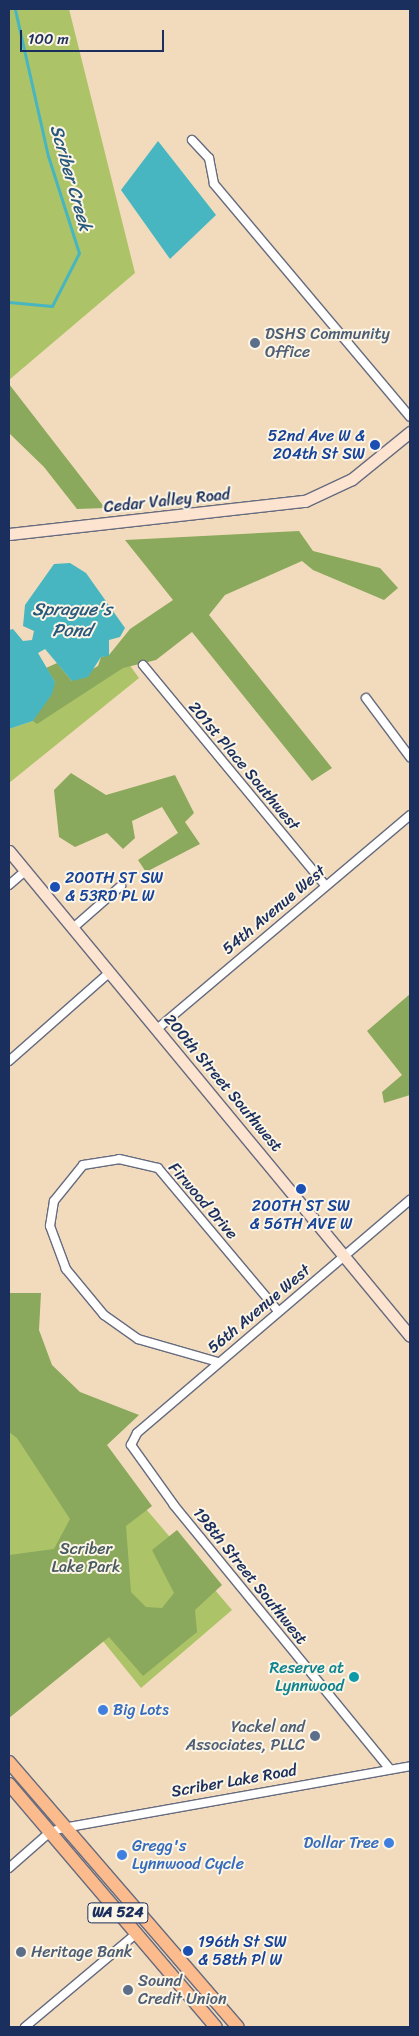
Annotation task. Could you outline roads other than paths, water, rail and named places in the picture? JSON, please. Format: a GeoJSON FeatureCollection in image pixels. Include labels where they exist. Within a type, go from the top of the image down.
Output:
{"type":"FeatureCollection","features":[{"type":"Feature","properties":{"kind":"main road"},"geometry":{"type":"LineString","coordinates":[[9,1762],[64,1828],[238,2027]]}},
{"type":"Feature","properties":{"kind":"main road","name":"WA 524"},"geometry":{"type":"LineString","coordinates":[[9,1784],[216,2027]]}},
{"type":"Feature","properties":{"kind":"main road"},"geometry":{"type":"LineString","coordinates":[[136,1934],[160,1939]]}},
{"type":"Feature","properties":{"kind":"main road"},"geometry":{"type":"LineString","coordinates":[[203,2011],[229,2017]]}},
{"type":"Feature","properties":{"kind":"street"},"geometry":{"type":"LineString","coordinates":[[192,140],[209,158],[214,184],[410,417]]}},
{"type":"Feature","properties":{"kind":"street","name":"Cedar Valley Road"},"geometry":{"type":"LineString","coordinates":[[9,534],[290,505],[328,494],[410,432]]}},
{"type":"Feature","properties":{"kind":"street","name":"201st Place Southwest"},"geometry":{"type":"LineString","coordinates":[[143,665],[325,885]]}},
{"type":"Feature","properties":{"kind":"street"},"geometry":{"type":"LineString","coordinates":[[366,698],[410,758]]}},
{"type":"Feature","properties":{"kind":"street","name":"54th Avenue West"},"geometry":{"type":"LineString","coordinates":[[157,1028],[410,815]]}},
{"type":"Feature","properties":{"kind":"street","name":"200th Street Southwest"},"geometry":{"type":"LineString","coordinates":[[9,851],[410,1336]]}},
{"type":"Feature","properties":{"kind":"street"},"geometry":{"type":"LineString","coordinates":[[9,885],[26,871]]}},
{"type":"Feature","properties":{"kind":"street"},"geometry":{"type":"LineString","coordinates":[[74,928],[121,886]]}},
{"type":"Feature","properties":{"kind":"street"},"geometry":{"type":"LineString","coordinates":[[9,1061],[110,972]]}},
{"type":"Feature","properties":{"kind":"street","name":"Firwood Drive"},"geometry":{"type":"LineString","coordinates":[[218,1362],[138,1339],[104,1315],[66,1269],[50,1226],[54,1201],[83,1165],[119,1159],[158,1168],[278,1311]]}},
{"type":"Feature","properties":{"kind":"street","name":"56th Avenue West"},"geometry":{"type":"LineString","coordinates":[[131,1445],[137,1433],[410,1200]]}},
{"type":"Feature","properties":{"kind":"street","name":"198th Street Southwest"},"geometry":{"type":"LineString","coordinates":[[131,1445],[172,1502],[389,1768]]}},
{"type":"Feature","properties":{"kind":"street","name":"Scriber Lake Road"},"geometry":{"type":"LineString","coordinates":[[50,1832],[389,1768],[410,1766]]}},
{"type":"Feature","properties":{"kind":"street"},"geometry":{"type":"LineString","coordinates":[[9,1868],[50,1832]]}},
{"type":"Feature","properties":{"kind":"street"},"geometry":{"type":"LineString","coordinates":[[25,2027],[136,1934]]}},
{"type":"Feature","properties":{"kind":"water"},"geometry":{"type":"Polygon","coordinates":[[[158,141],[216,215],[170,259],[121,190],[158,141]]]}},
{"type":"Feature","properties":{"kind":"water","name":"Sprague's Pond"},"geometry":{"type":"Polygon","coordinates":[[[70,563],[86,573],[125,628],[120,637],[109,640],[109,656],[101,657],[88,677],[72,681],[45,649],[38,653],[55,682],[52,694],[33,721],[9,729],[9,630],[13,629],[23,641],[32,640],[34,631],[23,626],[25,605],[54,564],[70,563]]]}},
{"type":"Feature","properties":{"kind":"waterway","name":"Scriber Creek"},"geometry":{"type":"LineString","coordinates":[[9,302],[52,306],[79,253],[48,156],[15,9]]}},
{"type":"Feature","properties":{"kind":"place","name":"DSHS Community Office"},"geometry":{"type":"Point","coordinates":[255,343]}},
{"type":"Feature","properties":{"kind":"place","name":"52nd Ave W & 204th St SW"},"geometry":{"type":"Point","coordinates":[375,445]}},
{"type":"Feature","properties":{"kind":"place","name":"200TH ST SW & 53RD PL W"},"geometry":{"type":"Point","coordinates":[55,887]}},
{"type":"Feature","properties":{"kind":"place","name":"200TH ST SW & 56TH AVE W"},"geometry":{"type":"Point","coordinates":[301,1189]}},
{"type":"Feature","properties":{"kind":"place","name":"Reserve at Lynnwood"},"geometry":{"type":"Point","coordinates":[354,1677]}},
{"type":"Feature","properties":{"kind":"place","name":"Big Lots"},"geometry":{"type":"Point","coordinates":[103,1710]}},
{"type":"Feature","properties":{"kind":"place","name":"Yackel and Associates, PLLC"},"geometry":{"type":"Point","coordinates":[315,1736]}},
{"type":"Feature","properties":{"kind":"place","name":"Dollar Tree"},"geometry":{"type":"Point","coordinates":[389,1843]}},
{"type":"Feature","properties":{"kind":"place","name":"Gregg's Lynnwood Cycle"},"geometry":{"type":"Point","coordinates":[122,1855]}},
{"type":"Feature","properties":{"kind":"place","name":"196th St SW & 58th Pl W"},"geometry":{"type":"Point","coordinates":[188,1951]}},
{"type":"Feature","properties":{"kind":"place","name":"Heritage Bank"},"geometry":{"type":"Point","coordinates":[21,1952]}},
{"type":"Feature","properties":{"kind":"place","name":"Sound Credit Union"},"geometry":{"type":"Point","coordinates":[128,1990]}},
{"type":"Feature","properties":{"kind":"park label","name":"Scriber Lake Park"},"geometry":{"type":"Point","coordinates":[86,1558]}}]}
